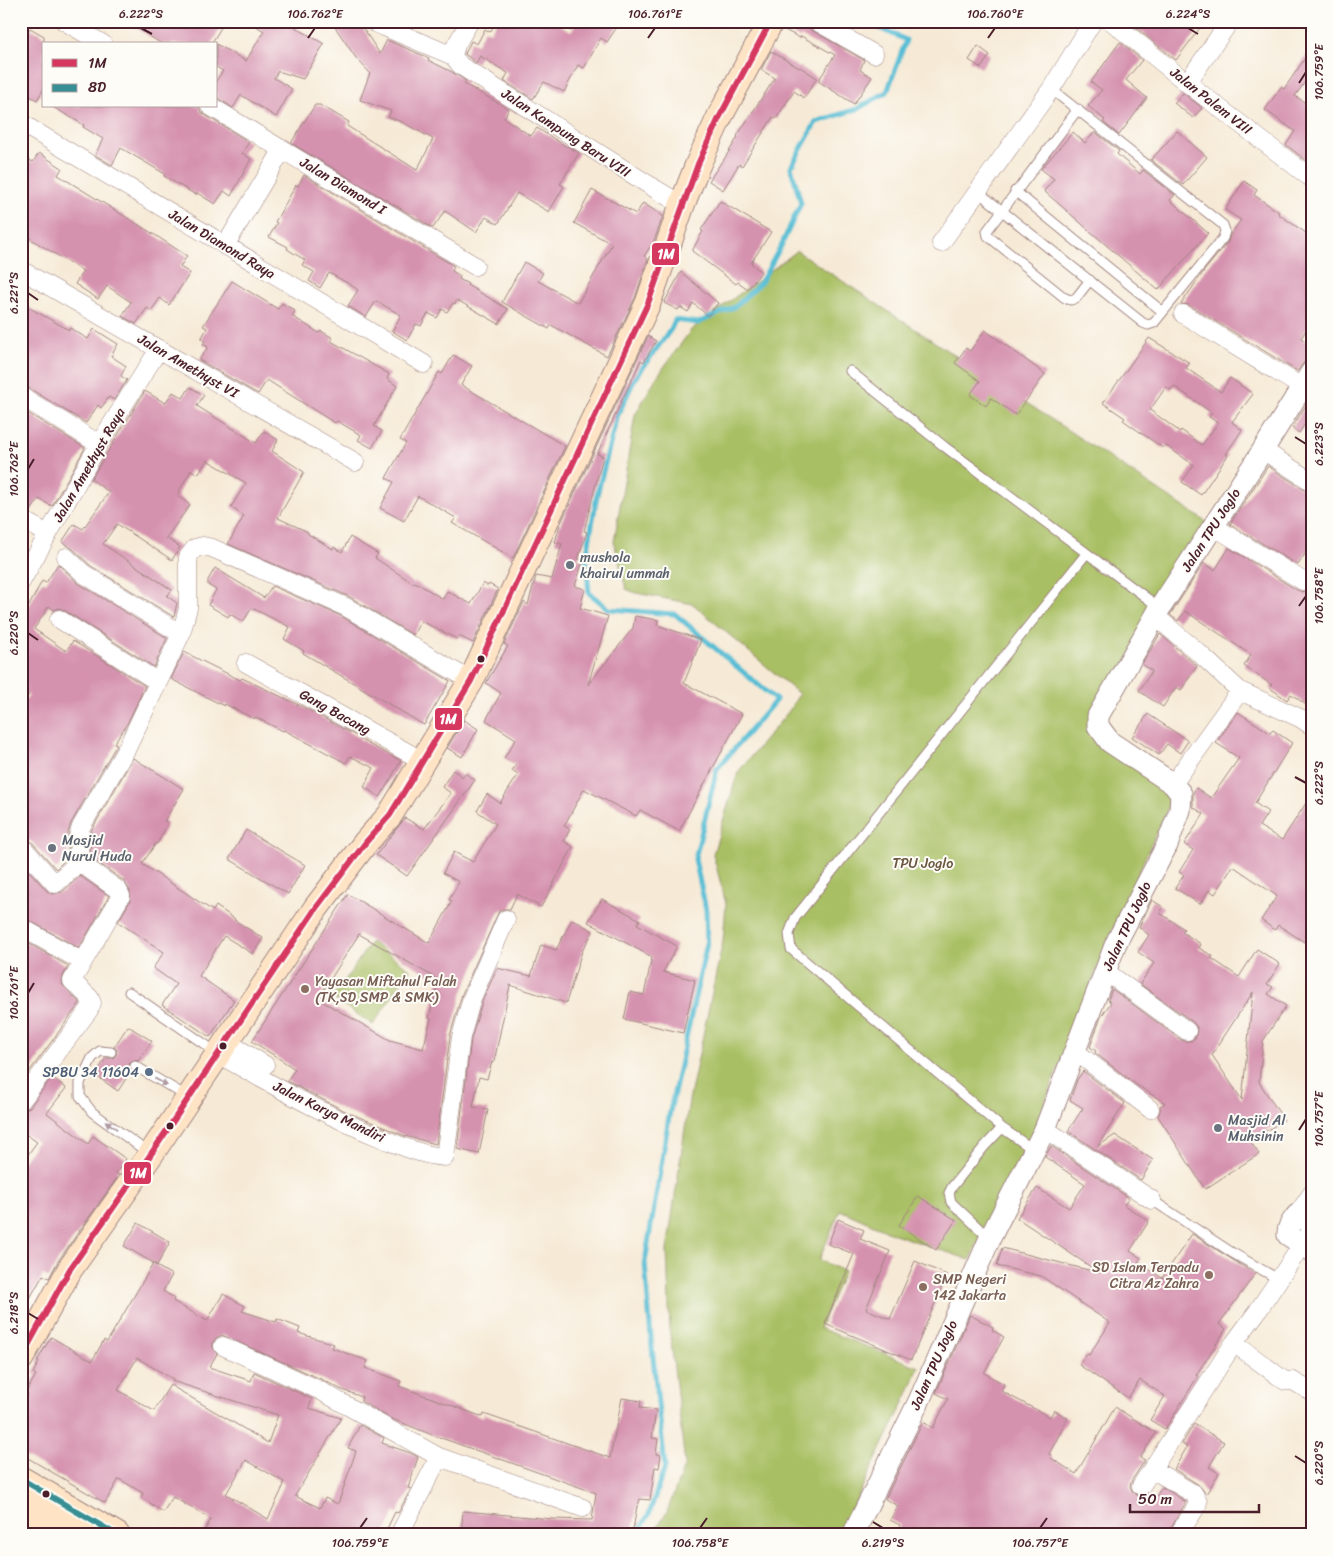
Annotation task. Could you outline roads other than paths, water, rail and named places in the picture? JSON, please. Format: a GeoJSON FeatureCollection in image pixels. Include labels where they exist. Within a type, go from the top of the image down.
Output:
{"type":"FeatureCollection","features":[{"type":"Feature","properties":{"kind":"main road"},"geometry":{"type":"LineString","coordinates":[[21,1358],[70,1269],[151,1154],[316,908],[366,842],[390,815],[471,681],[648,303],[698,164],[719,118],[771,21]]}},
{"type":"Feature","properties":{"kind":"main road"},"geometry":{"type":"LineString","coordinates":[[21,1479],[117,1535]]}},
{"type":"Feature","properties":{"kind":"main road"},"geometry":{"type":"LineString","coordinates":[[21,1506],[71,1535]]}},
{"type":"Feature","properties":{"kind":"street"},"geometry":{"type":"LineString","coordinates":[[64,21],[100,42]]}},
{"type":"Feature","properties":{"kind":"street"},"geometry":{"type":"LineString","coordinates":[[453,56],[456,45],[470,21]]}},
{"type":"Feature","properties":{"kind":"street"},"geometry":{"type":"LineString","coordinates":[[816,21],[874,54]]}},
{"type":"Feature","properties":{"kind":"street"},"geometry":{"type":"LineString","coordinates":[[941,243],[1051,89],[1093,21]]}},
{"type":"Feature","properties":{"kind":"street","name":"Jalan Palem VIII"},"geometry":{"type":"LineString","coordinates":[[1111,21],[1187,83],[1312,179]]}},
{"type":"Feature","properties":{"kind":"street"},"geometry":{"type":"LineString","coordinates":[[1187,83],[1230,21]]}},
{"type":"Feature","properties":{"kind":"street","name":"Jalan Kampung Baru VIII"},"geometry":{"type":"LineString","coordinates":[[375,23],[453,56],[461,66],[682,205]]}},
{"type":"Feature","properties":{"kind":"street","name":"Jalan Diamond I"},"geometry":{"type":"LineString","coordinates":[[213,108],[475,266]]}},
{"type":"Feature","properties":{"kind":"street","name":"Jalan Diamond Raya"},"geometry":{"type":"LineString","coordinates":[[21,123],[424,364]]}},
{"type":"Feature","properties":{"kind":"street"},"geometry":{"type":"LineString","coordinates":[[225,246],[283,149]]}},
{"type":"Feature","properties":{"kind":"street","name":"Jalan Amethyst VI"},"geometry":{"type":"LineString","coordinates":[[21,270],[355,462]]}},
{"type":"Feature","properties":{"kind":"street"},"geometry":{"type":"LineString","coordinates":[[1183,314],[1307,379]]}},
{"type":"Feature","properties":{"kind":"street","name":"Jalan Amethyst Raya"},"geometry":{"type":"LineString","coordinates":[[21,582],[100,444],[159,349]]}},
{"type":"Feature","properties":{"kind":"street","name":"Jalan TPU Joglo"},"geometry":{"type":"LineString","coordinates":[[853,1535],[919,1401],[990,1238],[1045,1129],[1116,943],[1167,844],[1180,810],[1180,794],[1173,784],[1110,742],[1098,726],[1098,716],[1157,612],[1307,379]]}},
{"type":"Feature","properties":{"kind":"street"},"geometry":{"type":"LineString","coordinates":[[21,396],[100,444]]}},
{"type":"Feature","properties":{"kind":"street"},"geometry":{"type":"LineString","coordinates":[[1263,450],[1312,482]]}},
{"type":"Feature","properties":{"kind":"street"},"geometry":{"type":"LineString","coordinates":[[21,519],[48,534]]}},
{"type":"Feature","properties":{"kind":"street"},"geometry":{"type":"LineString","coordinates":[[1213,526],[1303,582]]}},
{"type":"Feature","properties":{"kind":"street"},"geometry":{"type":"LineString","coordinates":[[80,862],[79,834],[81,827],[128,748],[181,634],[188,608],[188,557],[195,548],[203,546],[212,548],[346,607],[471,681]]}},
{"type":"Feature","properties":{"kind":"street"},"geometry":{"type":"LineString","coordinates":[[66,557],[84,574],[181,634]]}},
{"type":"Feature","properties":{"kind":"street"},"geometry":{"type":"LineString","coordinates":[[1157,612],[1240,691],[1300,718],[1312,726]]}},
{"type":"Feature","properties":{"kind":"street"},"geometry":{"type":"LineString","coordinates":[[59,619],[158,682]]}},
{"type":"Feature","properties":{"kind":"street","name":"Gang Bacang"},"geometry":{"type":"LineString","coordinates":[[246,663],[423,761]]}},
{"type":"Feature","properties":{"kind":"street"},"geometry":{"type":"LineString","coordinates":[[1173,784],[1240,691]]}},
{"type":"Feature","properties":{"kind":"street"},"geometry":{"type":"LineString","coordinates":[[21,850],[24,849],[55,884],[80,862]]}},
{"type":"Feature","properties":{"kind":"street"},"geometry":{"type":"LineString","coordinates":[[21,1101],[89,1010],[92,1000],[72,981],[73,976],[122,896],[118,890],[80,862]]}},
{"type":"Feature","properties":{"kind":"street","name":"Jalan Karya Mandiri"},"geometry":{"type":"LineString","coordinates":[[222,1048],[310,1106],[370,1134],[411,1150],[445,1156],[460,1037],[472,998],[506,919]]}},
{"type":"Feature","properties":{"kind":"street"},"geometry":{"type":"LineString","coordinates":[[21,927],[83,962]]}},
{"type":"Feature","properties":{"kind":"street"},"geometry":{"type":"LineString","coordinates":[[1105,971],[1186,1031]]}},
{"type":"Feature","properties":{"kind":"street"},"geometry":{"type":"LineString","coordinates":[[222,1048],[265,1065]]}},
{"type":"Feature","properties":{"kind":"street"},"geometry":{"type":"LineString","coordinates":[[1075,1051],[1150,1109]]}},
{"type":"Feature","properties":{"kind":"street"},"geometry":{"type":"LineString","coordinates":[[1045,1129],[1152,1200]]}},
{"type":"Feature","properties":{"kind":"street"},"geometry":{"type":"LineString","coordinates":[[1140,1486],[1234,1343],[1257,1312],[1307,1233],[1312,1193]]}},
{"type":"Feature","properties":{"kind":"street"},"geometry":{"type":"LineString","coordinates":[[1234,1343],[1285,1381],[1293,1381],[1312,1392]]}},
{"type":"Feature","properties":{"kind":"street"},"geometry":{"type":"LineString","coordinates":[[223,1346],[320,1390],[440,1457],[583,1508]]}},
{"type":"Feature","properties":{"kind":"street"},"geometry":{"type":"LineString","coordinates":[[399,1535],[440,1457]]}},
{"type":"Feature","properties":{"kind":"street"},"geometry":{"type":"LineString","coordinates":[[1152,1469],[1194,1494],[1198,1502],[1198,1506],[1178,1535]]}},
{"type":"Feature","properties":{"kind":"lane"},"geometry":{"type":"LineString","coordinates":[[977,191],[1143,323],[1148,325],[1154,323],[1223,238],[1224,225],[1051,89]]}},
{"type":"Feature","properties":{"kind":"lane"},"geometry":{"type":"LineString","coordinates":[[1078,109],[988,227],[987,231],[988,236],[1065,298],[1072,300],[1076,298],[1090,280]]}},
{"type":"Feature","properties":{"kind":"lane"},"geometry":{"type":"LineString","coordinates":[[1015,192],[1163,312]]}},
{"type":"Feature","properties":{"kind":"lane"},"geometry":{"type":"LineString","coordinates":[[850,371],[945,447],[1086,554],[1157,612]]}},
{"type":"Feature","properties":{"kind":"lane"},"geometry":{"type":"LineString","coordinates":[[1035,1151],[1002,1128],[791,949],[788,934],[801,910],[1086,554]]}},
{"type":"Feature","properties":{"kind":"lane"},"geometry":{"type":"LineString","coordinates":[[129,992],[222,1048]]}},
{"type":"Feature","properties":{"kind":"lane"},"geometry":{"type":"LineString","coordinates":[[110,1052],[100,1051],[92,1058],[80,1083],[80,1096],[92,1112],[151,1154]]}},
{"type":"Feature","properties":{"kind":"lane"},"geometry":{"type":"LineString","coordinates":[[135,1066],[188,1097]]}},
{"type":"Feature","properties":{"kind":"lane"},"geometry":{"type":"LineString","coordinates":[[990,1238],[951,1202],[949,1193],[957,1180],[1002,1128]]}},
{"type":"Feature","properties":{"kind":"lane"},"geometry":{"type":"LineString","coordinates":[[1152,1200],[1231,1252],[1278,1279]]}},
{"type":"Feature","properties":{"kind":"waterway"},"geometry":{"type":"LineString","coordinates":[[637,1535],[649,1514],[665,1467],[645,1262],[670,1111],[707,943],[706,910],[695,859],[717,769],[776,700],[675,614],[609,609],[589,593],[586,560],[597,495],[617,417],[635,378],[671,329],[675,320],[698,323],[736,306],[761,282],[781,246],[801,203],[791,167],[816,122],[857,109],[887,92],[906,40],[863,21]]}},
{"type":"Feature","properties":{"kind":"place","name":"mushola khairul ummah"},"geometry":{"type":"Point","coordinates":[570,565]}},
{"type":"Feature","properties":{"kind":"place","name":"Masjid Nurul Huda"},"geometry":{"type":"Point","coordinates":[52,848]}},
{"type":"Feature","properties":{"kind":"place","name":"Yayasan Miftahul Falah (TK,SD,SMP & SMK)"},"geometry":{"type":"Point","coordinates":[305,989]}},
{"type":"Feature","properties":{"kind":"place","name":"SPBU 34 11604"},"geometry":{"type":"Point","coordinates":[149,1072]}},
{"type":"Feature","properties":{"kind":"place","name":"Masjid Al Muhsinin"},"geometry":{"type":"Point","coordinates":[1218,1128]}},
{"type":"Feature","properties":{"kind":"place","name":"SD Islam Terpadu Citra Az Zahra"},"geometry":{"type":"Point","coordinates":[1209,1275]}},
{"type":"Feature","properties":{"kind":"place","name":"SMP Negeri 142 Jakarta"},"geometry":{"type":"Point","coordinates":[923,1287]}},
{"type":"Feature","properties":{"kind":"park label","name":"TPU Joglo"},"geometry":{"type":"Point","coordinates":[923,863]}}]}
